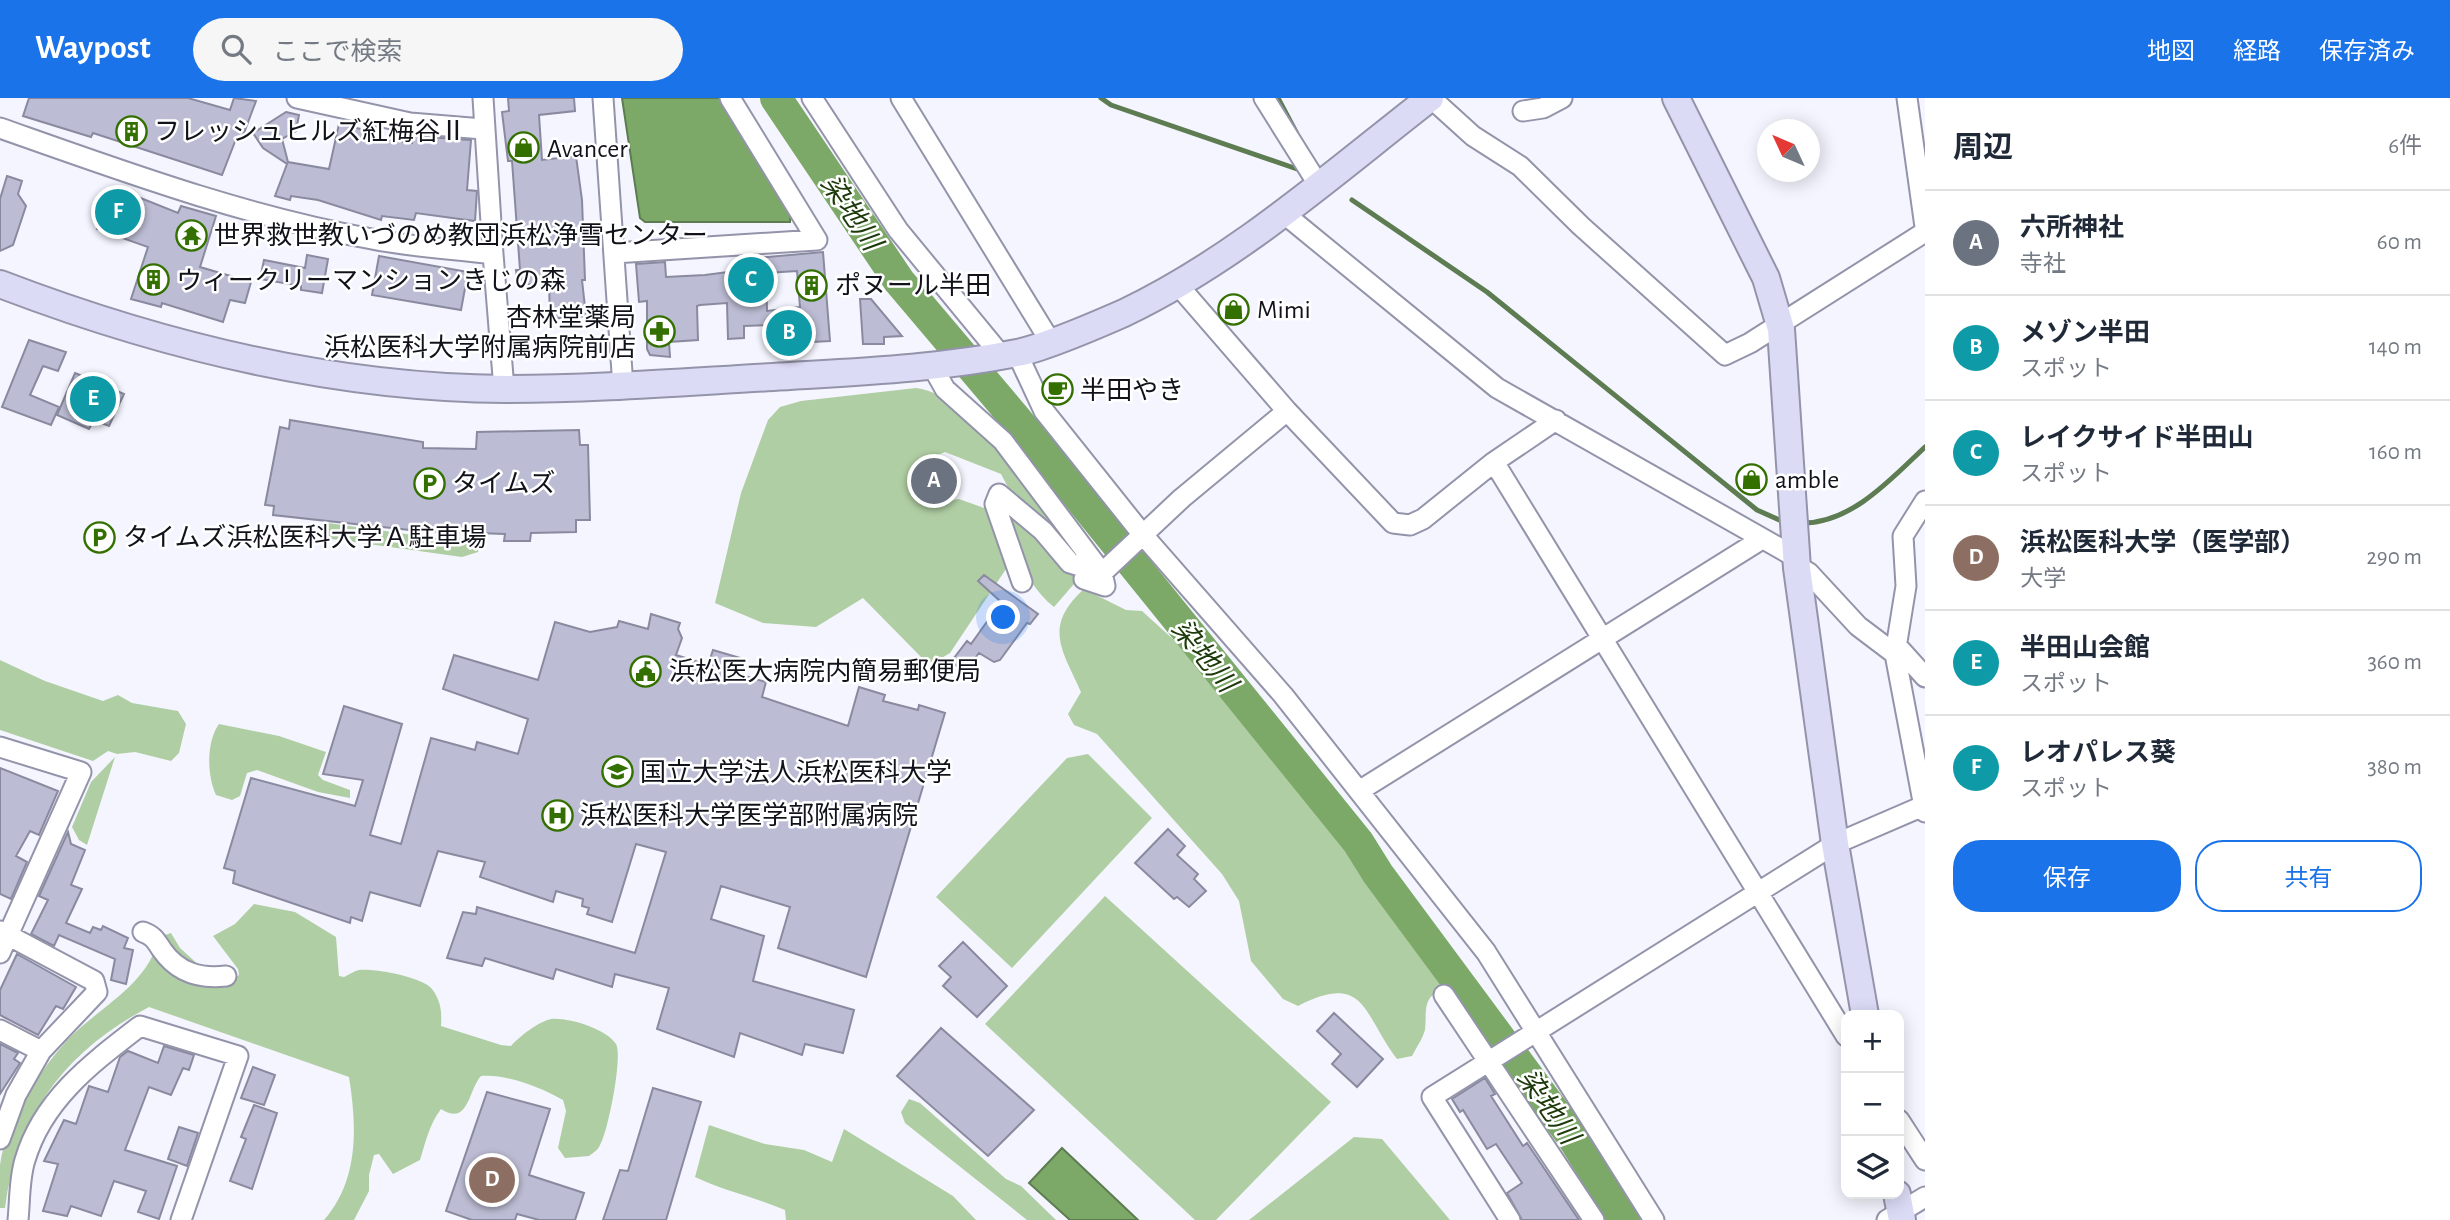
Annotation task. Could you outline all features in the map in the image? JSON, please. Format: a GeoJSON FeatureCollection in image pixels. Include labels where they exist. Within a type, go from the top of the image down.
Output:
{"type":"FeatureCollection","features":[{"type":"Feature","properties":{"kind":"street"},"geometry":{"type":"LineString","coordinates":[[298,98],[410,123],[483,129]]}},
{"type":"Feature","properties":{"kind":"street"},"geometry":{"type":"LineString","coordinates":[[482,98],[504,389]]}},
{"type":"Feature","properties":{"kind":"street"},"geometry":{"type":"LineString","coordinates":[[603,98],[623,387]]}},
{"type":"Feature","properties":{"kind":"street"},"geometry":{"type":"LineString","coordinates":[[614,253],[817,240],[730,98]]}},
{"type":"Feature","properties":{"kind":"street"},"geometry":{"type":"LineString","coordinates":[[812,98],[898,230],[1001,354],[1140,537],[1283,695],[1486,952],[1654,1220]]}},
{"type":"Feature","properties":{"kind":"street"},"geometry":{"type":"LineString","coordinates":[[901,98],[1050,341]]}},
{"type":"Feature","properties":{"kind":"street"},"geometry":{"type":"LineString","coordinates":[[1264,98],[1318,184]]}},
{"type":"Feature","properties":{"kind":"street"},"geometry":{"type":"LineString","coordinates":[[0,284],[88,318],[237,359],[391,382],[504,389],[623,387],[931,364],[1001,354],[1050,341],[1122,314],[1212,264],[1430,98],[1473,136],[1520,166],[1725,355],[1779,324],[1925,230],[1907,98]]}},
{"type":"Feature","properties":{"kind":"street"},"geometry":{"type":"LineString","coordinates":[[1523,111],[1542,108],[1562,98]]}},
{"type":"Feature","properties":{"kind":"street"},"geometry":{"type":"LineString","coordinates":[[1676,98],[1766,278],[1779,324],[1796,553],[1835,844],[1864,1010]]}},
{"type":"Feature","properties":{"kind":"street"},"geometry":{"type":"LineString","coordinates":[[0,128],[151,181],[277,218],[373,240],[493,254]]}},
{"type":"Feature","properties":{"kind":"street"},"geometry":{"type":"LineString","coordinates":[[1282,212],[1497,388],[1762,539],[1796,553],[1809,573],[1858,625],[1897,651],[1925,677]]}},
{"type":"Feature","properties":{"kind":"street"},"geometry":{"type":"LineString","coordinates":[[1177,284],[1287,411],[1393,523],[1410,525],[1423,519],[1494,462],[1556,420]]}},
{"type":"Feature","properties":{"kind":"street"},"geometry":{"type":"LineString","coordinates":[[931,364],[945,389],[1003,441],[1097,573]]}},
{"type":"Feature","properties":{"kind":"street"},"geometry":{"type":"LineString","coordinates":[[1097,573],[1287,411]]}},
{"type":"Feature","properties":{"kind":"street"},"geometry":{"type":"LineString","coordinates":[[1494,462],[1600,639],[1760,893],[1841,1028]]}},
{"type":"Feature","properties":{"kind":"street"},"geometry":{"type":"LineString","coordinates":[[1022,582],[995,504],[999,495],[1043,531],[1070,563],[1097,573]]}},
{"type":"Feature","properties":{"kind":"street"},"geometry":{"type":"LineString","coordinates":[[1510,1220],[1432,1097],[1835,844],[1924,809],[1897,651],[1906,586],[1902,540],[1925,501]]}},
{"type":"Feature","properties":{"kind":"street"},"geometry":{"type":"LineString","coordinates":[[1359,791],[1762,539]]}},
{"type":"Feature","properties":{"kind":"street"},"geometry":{"type":"LineString","coordinates":[[0,953],[4,933],[80,772],[2,752]]}},
{"type":"Feature","properties":{"kind":"street"},"geometry":{"type":"LineString","coordinates":[[143,932],[153,935],[174,965],[205,978],[226,976]]}},
{"type":"Feature","properties":{"kind":"street"},"geometry":{"type":"LineString","coordinates":[[0,1139],[16,1095],[41,1051],[97,992],[94,981],[4,933]]}},
{"type":"Feature","properties":{"kind":"street"},"geometry":{"type":"LineString","coordinates":[[1444,995],[1594,1220]]}},
{"type":"Feature","properties":{"kind":"street"},"geometry":{"type":"LineString","coordinates":[[18,1220],[24,1161],[55,1101],[77,1076],[140,1026],[238,1056],[181,1220]]}},
{"type":"Feature","properties":{"kind":"street"},"geometry":{"type":"LineString","coordinates":[[0,1030],[41,1051]]}},
{"type":"Feature","properties":{"kind":"street"},"geometry":{"type":"LineString","coordinates":[[1904,1128],[1925,1160]]}},
{"type":"Feature","properties":{"kind":"street"},"geometry":{"type":"LineString","coordinates":[[1897,1211],[1925,1197]]}},
{"type":"Feature","properties":{"kind":"shaded area"},"geometry":{"type":"Polygon","coordinates":[[[622,98],[720,98],[791,213],[790,222],[645,222],[640,218],[622,98]]]}},
{"type":"Feature","properties":{"kind":"shaded area"},"geometry":{"type":"Polygon","coordinates":[[[916,388],[939,396],[964,412],[988,435],[1036,490],[1091,565],[1071,557],[1010,491],[1001,474],[945,452],[931,458],[912,474],[915,486],[934,503],[959,499],[987,509],[1004,554],[1006,569],[950,653],[933,663],[921,657],[863,598],[816,627],[763,623],[715,603],[741,493],[768,420],[780,407],[801,401],[916,388]]]}},
{"type":"Feature","properties":{"kind":"shaded area"},"geometry":{"type":"Polygon","coordinates":[[[1000,506],[1014,510],[1080,577],[1054,607],[1026,574],[1000,506]]]}},
{"type":"Feature","properties":{"kind":"shaded area"},"geometry":{"type":"Polygon","coordinates":[[[328,523],[434,538],[469,539],[477,542],[479,548],[478,552],[462,557],[325,538],[322,531],[328,523]]]}},
{"type":"Feature","properties":{"kind":"shaded area"},"geometry":{"type":"Polygon","coordinates":[[[1084,589],[1126,610],[1142,611],[1208,671],[1353,846],[1376,884],[1447,978],[1441,990],[1428,1001],[1425,1030],[1412,1056],[1397,1059],[1369,1014],[1350,996],[1337,993],[1320,996],[1298,1006],[1283,999],[1251,961],[1239,901],[1222,874],[1097,734],[1074,725],[1068,714],[1081,692],[1063,651],[1060,627],[1063,615],[1084,589]]]}},
{"type":"Feature","properties":{"kind":"shaded area"},"geometry":{"type":"Polygon","coordinates":[[[0,660],[45,681],[103,701],[118,695],[132,703],[178,711],[186,724],[179,753],[171,761],[135,752],[117,754],[108,751],[93,761],[0,730],[0,660]]]}},
{"type":"Feature","properties":{"kind":"shaded area"},"geometry":{"type":"Polygon","coordinates":[[[219,724],[279,736],[326,752],[318,775],[323,780],[350,790],[350,798],[318,792],[257,770],[247,773],[240,796],[232,800],[216,795],[209,759],[212,740],[219,724]]]}},
{"type":"Feature","properties":{"kind":"shaded area"},"geometry":{"type":"Polygon","coordinates":[[[1088,754],[1152,818],[1012,968],[936,897],[1067,758],[1088,754]]]}},
{"type":"Feature","properties":{"kind":"shaded area"},"geometry":{"type":"Polygon","coordinates":[[[115,757],[87,845],[79,840],[72,827],[91,782],[115,757]]]}},
{"type":"Feature","properties":{"kind":"shaded area"},"geometry":{"type":"Polygon","coordinates":[[[1105,896],[1331,1102],[1216,1220],[1195,1220],[985,1024],[1105,896]]]}},
{"type":"Feature","properties":{"kind":"shaded area"},"geometry":{"type":"Polygon","coordinates":[[[254,904],[295,912],[336,937],[339,976],[344,977],[359,970],[375,970],[409,977],[427,985],[439,1002],[441,1026],[511,1046],[530,1030],[551,1019],[577,1022],[604,1033],[616,1044],[618,1063],[610,1110],[598,1148],[589,1156],[565,1158],[558,1148],[566,1111],[563,1100],[524,1082],[481,1076],[463,1110],[450,1113],[441,1109],[431,1127],[420,1160],[393,1174],[379,1154],[374,1155],[369,1175],[369,1191],[354,1220],[324,1220],[344,1188],[353,1152],[349,1077],[149,1007],[94,1043],[51,1088],[34,1114],[21,1143],[11,1174],[5,1208],[0,1208],[0,1165],[10,1129],[30,1090],[54,1055],[67,1040],[138,977],[154,952],[159,937],[171,933],[180,948],[224,988],[239,975],[238,969],[213,936],[235,924],[254,904]]]}},
{"type":"Feature","properties":{"kind":"shaded area"},"geometry":{"type":"Polygon","coordinates":[[[909,1099],[920,1103],[1006,1179],[1021,1186],[1056,1220],[1027,1220],[905,1123],[901,1112],[909,1099]]]}},
{"type":"Feature","properties":{"kind":"shaded area"},"geometry":{"type":"Polygon","coordinates":[[[709,1125],[765,1144],[804,1150],[832,1162],[844,1129],[953,1196],[976,1220],[786,1220],[785,1210],[695,1177],[709,1125]]]}},
{"type":"Feature","properties":{"kind":"shaded area"},"geometry":{"type":"Polygon","coordinates":[[[1354,1137],[1382,1139],[1450,1220],[1249,1220],[1354,1137]]]}},
{"type":"Feature","properties":{"kind":"shaded area"},"geometry":{"type":"Polygon","coordinates":[[[1062,1148],[1138,1220],[1070,1220],[1029,1183],[1062,1148]]]}},
{"type":"Feature","properties":{"kind":"building"},"geometry":{"type":"Polygon","coordinates":[[[29,98],[188,98],[230,110],[234,98],[256,101],[241,141],[236,139],[222,175],[93,133],[91,137],[23,116],[29,98]]]}},
{"type":"Feature","properties":{"kind":"building"},"geometry":{"type":"Polygon","coordinates":[[[508,98],[574,98],[575,111],[539,115],[542,160],[576,156],[582,200],[585,280],[582,280],[586,316],[550,319],[549,282],[518,286],[516,270],[520,270],[512,161],[508,161],[502,112],[509,111],[508,98]]]}},
{"type":"Feature","properties":{"kind":"building"},"geometry":{"type":"Polygon","coordinates":[[[286,112],[299,115],[296,131],[282,139],[288,162],[329,169],[339,124],[374,132],[373,137],[412,143],[412,136],[471,140],[467,190],[477,191],[475,221],[416,213],[414,220],[382,216],[381,220],[318,200],[291,196],[290,200],[275,196],[287,164],[263,148],[253,133],[286,112]]]}},
{"type":"Feature","properties":{"kind":"building"},"geometry":{"type":"Polygon","coordinates":[[[7,176],[22,181],[18,194],[26,206],[13,245],[0,251],[0,199],[7,176]]]}},
{"type":"Feature","properties":{"kind":"building"},"geometry":{"type":"Polygon","coordinates":[[[113,187],[178,213],[181,206],[216,216],[200,267],[251,282],[245,303],[230,300],[223,322],[162,303],[161,307],[131,299],[148,247],[97,229],[113,187]]]}},
{"type":"Feature","properties":{"kind":"building"},"geometry":{"type":"Polygon","coordinates":[[[823,252],[830,341],[774,344],[772,325],[744,326],[744,338],[728,339],[727,303],[700,305],[697,306],[698,340],[669,342],[670,357],[650,355],[647,349],[647,301],[639,302],[636,264],[665,262],[666,277],[736,271],[735,260],[823,252]],[[797,271],[766,273],[767,311],[800,307],[797,271]]]}},
{"type":"Feature","properties":{"kind":"building"},"geometry":{"type":"Polygon","coordinates":[[[307,255],[328,259],[322,293],[301,290],[301,286],[260,279],[264,260],[305,268],[307,255]]]}},
{"type":"Feature","properties":{"kind":"building"},"geometry":{"type":"Polygon","coordinates":[[[379,256],[468,272],[461,310],[372,295],[379,256]]]}},
{"type":"Feature","properties":{"kind":"building"},"geometry":{"type":"Polygon","coordinates":[[[860,299],[871,299],[902,336],[884,337],[884,344],[863,344],[860,299]]]}},
{"type":"Feature","properties":{"kind":"building"},"geometry":{"type":"Polygon","coordinates":[[[29,340],[66,352],[58,371],[43,366],[30,395],[59,407],[51,425],[2,407],[29,340]]]}},
{"type":"Feature","properties":{"kind":"building"},"geometry":{"type":"Polygon","coordinates":[[[75,373],[124,394],[109,426],[94,420],[89,429],[57,415],[75,373]]]}},
{"type":"Feature","properties":{"kind":"building","name":"タイムズ"},"geometry":{"type":"Polygon","coordinates":[[[290,420],[423,442],[423,448],[476,449],[477,432],[579,430],[580,445],[588,445],[590,520],[576,520],[576,532],[531,533],[530,541],[504,541],[505,534],[419,531],[273,515],[274,506],[265,505],[280,427],[289,429],[290,420]]]}},
{"type":"Feature","properties":{"kind":"building"},"geometry":{"type":"Polygon","coordinates":[[[984,575],[1038,614],[1030,624],[1027,623],[1000,660],[994,662],[979,653],[965,671],[951,662],[967,641],[971,644],[1001,602],[978,581],[984,575]]]}},
{"type":"Feature","properties":{"kind":"building"},"geometry":{"type":"Polygon","coordinates":[[[651,614],[680,623],[678,629],[682,638],[676,655],[708,665],[713,650],[740,658],[735,673],[766,682],[762,697],[848,726],[859,687],[885,695],[883,701],[918,710],[919,705],[945,713],[866,977],[778,948],[790,907],[721,886],[711,919],[764,936],[753,981],[854,1010],[843,1053],[805,1044],[802,1055],[740,1033],[734,1057],[657,1029],[669,988],[615,974],[612,987],[556,969],[553,979],[485,958],[482,966],[447,958],[463,912],[476,914],[477,907],[635,953],[666,852],[636,844],[612,922],[587,914],[589,908],[582,906],[583,899],[556,891],[553,902],[480,877],[485,862],[438,851],[420,906],[370,892],[362,921],[351,917],[350,923],[233,883],[235,871],[224,868],[251,778],[355,806],[363,780],[323,774],[344,706],[402,724],[370,835],[401,844],[431,738],[475,750],[477,742],[518,754],[528,719],[443,689],[454,655],[538,680],[555,622],[590,632],[617,627],[619,621],[648,629],[651,614]]]}},
{"type":"Feature","properties":{"kind":"building"},"geometry":{"type":"Polygon","coordinates":[[[0,768],[58,791],[39,835],[30,831],[16,856],[27,862],[11,899],[0,894],[0,768]]]}},
{"type":"Feature","properties":{"kind":"building"},"geometry":{"type":"Polygon","coordinates":[[[1168,829],[1185,846],[1177,855],[1198,874],[1194,879],[1206,891],[1189,907],[1177,897],[1174,899],[1135,863],[1168,829]]]}},
{"type":"Feature","properties":{"kind":"building"},"geometry":{"type":"Polygon","coordinates":[[[68,832],[71,844],[85,850],[71,885],[82,889],[66,923],[90,933],[93,927],[101,930],[103,926],[128,938],[124,948],[133,950],[126,984],[111,980],[115,959],[59,935],[54,946],[31,934],[48,900],[39,896],[68,832]]]}},
{"type":"Feature","properties":{"kind":"building"},"geometry":{"type":"Polygon","coordinates":[[[963,942],[1007,986],[977,1017],[943,986],[951,977],[939,966],[963,942]]]}},
{"type":"Feature","properties":{"kind":"building"},"geometry":{"type":"Polygon","coordinates":[[[17,954],[76,987],[63,1009],[56,1006],[38,1035],[0,1015],[0,990],[17,954]]]}},
{"type":"Feature","properties":{"kind":"building"},"geometry":{"type":"Polygon","coordinates":[[[1334,1013],[1383,1059],[1357,1087],[1332,1064],[1341,1054],[1317,1031],[1334,1013]]]}},
{"type":"Feature","properties":{"kind":"building"},"geometry":{"type":"Polygon","coordinates":[[[941,1028],[1034,1110],[988,1156],[897,1076],[941,1028]]]}},
{"type":"Feature","properties":{"kind":"building"},"geometry":{"type":"Polygon","coordinates":[[[0,1044],[18,1053],[14,1059],[20,1063],[0,1094],[0,1044]]]}},
{"type":"Feature","properties":{"kind":"building"},"geometry":{"type":"Polygon","coordinates":[[[164,1046],[194,1055],[189,1070],[183,1068],[171,1095],[149,1087],[125,1150],[177,1166],[159,1219],[138,1212],[146,1191],[114,1181],[101,1216],[71,1206],[67,1216],[43,1211],[58,1164],[44,1161],[64,1120],[76,1124],[89,1086],[108,1092],[120,1057],[128,1051],[158,1063],[164,1046]]]}},
{"type":"Feature","properties":{"kind":"building"},"geometry":{"type":"Polygon","coordinates":[[[253,1067],[275,1075],[264,1105],[241,1098],[253,1067]]]}},
{"type":"Feature","properties":{"kind":"building"},"geometry":{"type":"Polygon","coordinates":[[[1485,1078],[1495,1094],[1491,1096],[1523,1146],[1527,1143],[1579,1220],[1522,1220],[1507,1193],[1522,1183],[1496,1144],[1487,1149],[1463,1110],[1460,1112],[1452,1099],[1485,1078]]]}},
{"type":"Feature","properties":{"kind":"building"},"geometry":{"type":"Polygon","coordinates":[[[653,1088],[701,1102],[666,1220],[603,1220],[620,1170],[628,1171],[653,1088]]]}},
{"type":"Feature","properties":{"kind":"building"},"geometry":{"type":"Polygon","coordinates":[[[487,1092],[550,1109],[529,1175],[584,1193],[575,1220],[539,1220],[517,1214],[515,1220],[472,1220],[446,1211],[487,1092]]]}},
{"type":"Feature","properties":{"kind":"building"},"geometry":{"type":"Polygon","coordinates":[[[254,1105],[277,1113],[252,1189],[230,1181],[246,1139],[241,1137],[254,1105]]]}},
{"type":"Feature","properties":{"kind":"building"},"geometry":{"type":"Polygon","coordinates":[[[179,1127],[198,1133],[187,1166],[168,1159],[179,1127]]]}},
{"type":"Feature","properties":{"kind":"waterway","name":"染地川"},"geometry":{"type":"LineString","coordinates":[[776,98],[899,281],[1015,418],[1358,842],[1378,874],[1572,1136],[1624,1220]]}},
{"type":"Feature","properties":{"kind":"waterway"},"geometry":{"type":"LineString","coordinates":[[1101,98],[1111,105],[1300,170]]}},
{"type":"Feature","properties":{"kind":"waterway"},"geometry":{"type":"LineString","coordinates":[[1278,98],[1296,132]]}},
{"type":"Feature","properties":{"kind":"waterway"},"geometry":{"type":"LineString","coordinates":[[1352,200],[1487,292],[1757,510],[1786,523]]}},
{"type":"Feature","properties":{"kind":"waterway"},"geometry":{"type":"LineString","coordinates":[[1803,523],[1821,521],[1854,507],[1885,485],[1925,447]]}},
{"type":"Feature","properties":{"kind":"place","name":"フレッシュヒルズ紅梅谷Ⅱ"},"geometry":{"type":"Point","coordinates":[131,131]}},
{"type":"Feature","properties":{"kind":"place","name":"Avancer"},"geometry":{"type":"Point","coordinates":[524,148]}},
{"type":"Feature","properties":{"kind":"place","name":"レオパレス葵"},"geometry":{"type":"Point","coordinates":[118,212]}},
{"type":"Feature","properties":{"kind":"place","name":"世界救世教いづのめ教団浜松浄雪センター"},"geometry":{"type":"Point","coordinates":[191,235]}},
{"type":"Feature","properties":{"kind":"place","name":"ウィークリーマンションきじの森"},"geometry":{"type":"Point","coordinates":[153,280]}},
{"type":"Feature","properties":{"kind":"place","name":"レイクサイド半田山"},"geometry":{"type":"Point","coordinates":[751,280]}},
{"type":"Feature","properties":{"kind":"place","name":"ポヌール半田"},"geometry":{"type":"Point","coordinates":[812,285]}},
{"type":"Feature","properties":{"kind":"place","name":"Mimi"},"geometry":{"type":"Point","coordinates":[1234,309]}},
{"type":"Feature","properties":{"kind":"place","name":"杏林堂薬局 浜松医科大学附属病院前店"},"geometry":{"type":"Point","coordinates":[659,332]}},
{"type":"Feature","properties":{"kind":"place","name":"メゾン半田"},"geometry":{"type":"Point","coordinates":[789,333]}},
{"type":"Feature","properties":{"kind":"place","name":"半田やき"},"geometry":{"type":"Point","coordinates":[1057,390]}},
{"type":"Feature","properties":{"kind":"place","name":"半田山会館"},"geometry":{"type":"Point","coordinates":[93,399]}},
{"type":"Feature","properties":{"kind":"place","name":"amble"},"geometry":{"type":"Point","coordinates":[1752,479]}},
{"type":"Feature","properties":{"kind":"place","name":"六所神社"},"geometry":{"type":"Point","coordinates":[934,481]}},
{"type":"Feature","properties":{"kind":"place","name":"タイムズ"},"geometry":{"type":"Point","coordinates":[429,483]}},
{"type":"Feature","properties":{"kind":"place","name":"タイムズ浜松医科大学Ａ駐車場"},"geometry":{"type":"Point","coordinates":[100,537]}},
{"type":"Feature","properties":{"kind":"place","name":"浜松医大病院内簡易郵便局"},"geometry":{"type":"Point","coordinates":[646,671]}},
{"type":"Feature","properties":{"kind":"place","name":"国立大学法人浜松医科大学"},"geometry":{"type":"Point","coordinates":[617,772]}},
{"type":"Feature","properties":{"kind":"place","name":"浜松医科大学医学部附属病院"},"geometry":{"type":"Point","coordinates":[557,815]}},
{"type":"Feature","properties":{"kind":"place","name":"浜松医科大学（医学部）"},"geometry":{"type":"Point","coordinates":[492,1180]}}]}
